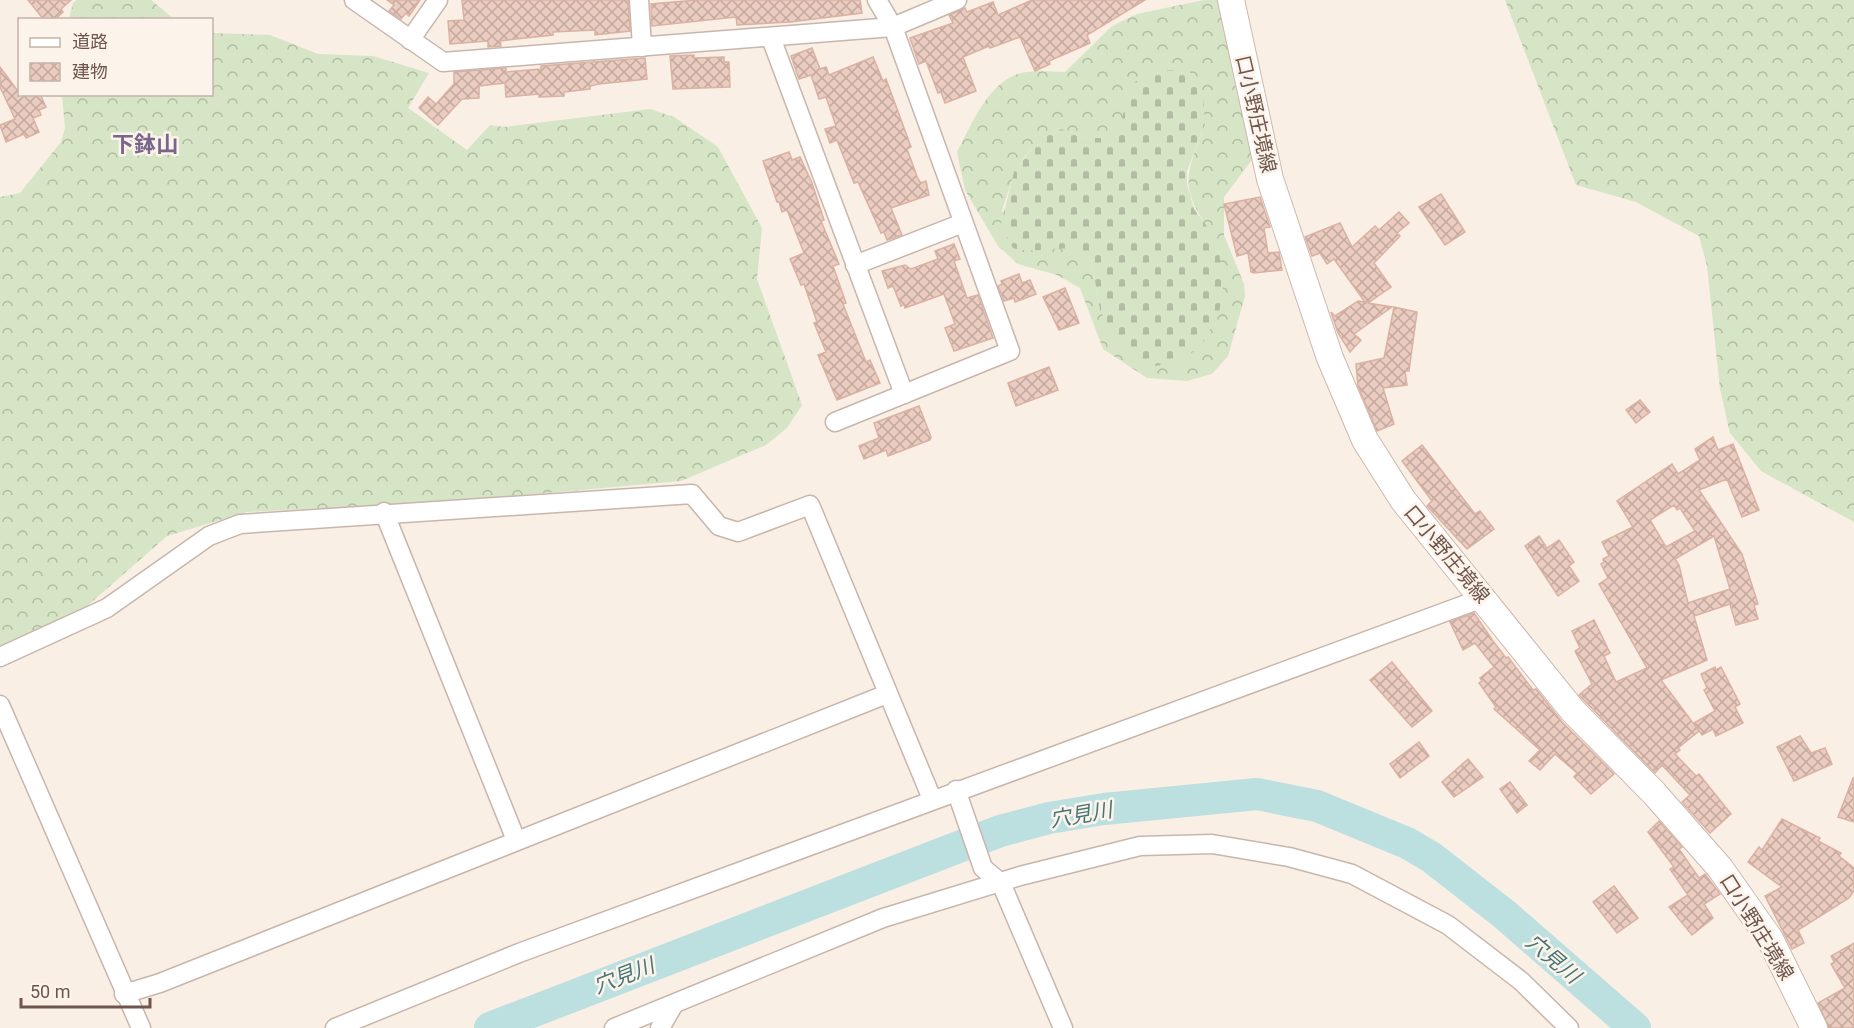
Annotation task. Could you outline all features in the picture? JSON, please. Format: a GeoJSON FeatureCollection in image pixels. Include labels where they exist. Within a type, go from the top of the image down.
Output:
{"type":"FeatureCollection","features":[{"type":"Feature","properties":{"kind":"main road","name":"口小野庄境線"},"geometry":{"type":"LineString","coordinates":[[1231,0],[1270,179],[1330,358],[1365,440],[1403,500],[1573,711],[1654,793],[1720,868],[1770,939],[1814,1028]]}},
{"type":"Feature","properties":{"kind":"street"},"geometry":{"type":"LineString","coordinates":[[354,0],[443,62],[893,27],[957,0]]}},
{"type":"Feature","properties":{"kind":"street"},"geometry":{"type":"LineString","coordinates":[[410,40],[438,0]]}},
{"type":"Feature","properties":{"kind":"street"},"geometry":{"type":"LineString","coordinates":[[639,0],[642,47]]}},
{"type":"Feature","properties":{"kind":"street"},"geometry":{"type":"LineString","coordinates":[[835,422],[1010,351],[893,27],[877,0]]}},
{"type":"Feature","properties":{"kind":"street"},"geometry":{"type":"LineString","coordinates":[[771,38],[904,394]]}},
{"type":"Feature","properties":{"kind":"street"},"geometry":{"type":"LineString","coordinates":[[855,265],[963,223]]}},
{"type":"Feature","properties":{"kind":"street"},"geometry":{"type":"LineString","coordinates":[[0,657],[107,608],[209,536],[240,524],[384,512],[531,507],[693,494],[719,526],[738,532],[810,505],[932,799]]}},
{"type":"Feature","properties":{"kind":"street"},"geometry":{"type":"LineString","coordinates":[[384,512],[516,840]]}},
{"type":"Feature","properties":{"kind":"street"},"geometry":{"type":"LineString","coordinates":[[335,1028],[519,953],[956,790],[1484,598]]}},
{"type":"Feature","properties":{"kind":"street"},"geometry":{"type":"LineString","coordinates":[[124,993],[160,983],[887,694]]}},
{"type":"Feature","properties":{"kind":"street"},"geometry":{"type":"LineString","coordinates":[[0,705],[141,1028]]}},
{"type":"Feature","properties":{"kind":"street"},"geometry":{"type":"LineString","coordinates":[[956,790],[983,868],[1001,883],[1063,1028]]}},
{"type":"Feature","properties":{"kind":"street"},"geometry":{"type":"LineString","coordinates":[[614,1028],[883,918],[1001,883],[1140,846],[1212,844],[1289,857],[1352,874],[1448,925],[1521,981],[1569,1028]]}},
{"type":"Feature","properties":{"kind":"street"},"geometry":{"type":"LineString","coordinates":[[660,1028],[674,1004]]}},
{"type":"Feature","properties":{"kind":"green space"},"geometry":{"type":"Polygon","coordinates":[[[77,0],[151,0],[173,18],[69,18],[73,3],[77,0]]]}},
{"type":"Feature","properties":{"kind":"green space"},"geometry":{"type":"Polygon","coordinates":[[[1204,0],[1217,0],[1254,157],[1224,197],[1224,235],[1244,284],[1245,296],[1228,356],[1212,374],[1187,381],[1147,378],[1103,349],[1080,288],[1057,275],[1018,264],[998,246],[965,190],[957,152],[976,115],[1003,82],[1014,75],[1027,72],[1065,72],[1112,26],[1137,14],[1204,0]],[[1130,91],[1120,130],[1111,139],[1086,138],[1061,129],[1036,144],[1021,162],[1002,211],[1065,247],[1079,249],[1091,258],[1100,310],[1209,229],[1192,201],[1189,189],[1190,166],[1205,124],[1130,91]]]}},
{"type":"Feature","properties":{"kind":"green space"},"geometry":{"type":"Polygon","coordinates":[[[1505,0],[1854,0],[1854,522],[1761,471],[1730,433],[1720,389],[1707,266],[1699,236],[1636,202],[1576,185],[1505,0]]]}},
{"type":"Feature","properties":{"kind":"green space"},"geometry":{"type":"Polygon","coordinates":[[[213,33],[270,35],[318,54],[373,56],[429,73],[408,108],[467,150],[490,125],[503,127],[650,109],[674,117],[718,147],[762,228],[757,279],[802,405],[787,428],[766,445],[681,481],[458,501],[247,512],[167,536],[86,607],[0,647],[0,197],[20,193],[61,142],[65,128],[62,96],[213,96],[213,33]]]}},
{"type":"Feature","properties":{"kind":"green space"},"geometry":{"type":"Polygon","coordinates":[[[1162,70],[1189,70],[1203,98],[1205,124],[1187,171],[1187,184],[1194,209],[1209,229],[1219,251],[1223,288],[1219,313],[1201,346],[1181,361],[1155,366],[1119,349],[1100,310],[1091,258],[1071,249],[1033,251],[1013,248],[1001,224],[1014,172],[1038,140],[1061,129],[1086,138],[1111,138],[1120,124],[1127,98],[1134,84],[1144,76],[1162,70]]]}},
{"type":"Feature","properties":{"kind":"building"},"geometry":{"type":"Polygon","coordinates":[[[28,0],[71,0],[61,9],[63,12],[56,18],[42,18],[28,0]]]}},
{"type":"Feature","properties":{"kind":"building"},"geometry":{"type":"Polygon","coordinates":[[[387,0],[420,0],[409,16],[406,13],[401,19],[389,11],[394,5],[387,0]]]}},
{"type":"Feature","properties":{"kind":"building"},"geometry":{"type":"Polygon","coordinates":[[[462,0],[628,0],[630,31],[595,35],[595,30],[553,32],[553,35],[500,41],[501,46],[488,47],[488,41],[450,44],[448,21],[464,20],[462,0]]]}},
{"type":"Feature","properties":{"kind":"building"},"geometry":{"type":"Polygon","coordinates":[[[697,0],[860,0],[862,13],[790,22],[737,25],[736,17],[652,26],[651,4],[697,0]]]}},
{"type":"Feature","properties":{"kind":"building"},"geometry":{"type":"Polygon","coordinates":[[[1032,0],[1145,0],[1087,35],[1090,43],[1049,61],[1050,64],[1035,71],[1020,37],[963,57],[976,91],[945,103],[941,92],[938,93],[926,61],[919,64],[910,38],[953,23],[949,15],[965,8],[967,12],[993,2],[998,15],[1032,0]]]}},
{"type":"Feature","properties":{"kind":"building"},"geometry":{"type":"Polygon","coordinates":[[[812,48],[820,69],[826,67],[829,75],[873,57],[883,81],[886,79],[911,147],[907,149],[918,179],[921,183],[926,181],[929,195],[891,208],[902,235],[887,240],[884,232],[881,233],[858,182],[854,183],[837,140],[830,143],[825,129],[836,126],[826,97],[819,99],[811,75],[799,79],[791,56],[812,48]]]}},
{"type":"Feature","properties":{"kind":"building"},"geometry":{"type":"Polygon","coordinates":[[[694,55],[694,58],[724,57],[724,62],[729,62],[730,87],[673,89],[670,56],[694,55]]]}},
{"type":"Feature","properties":{"kind":"building"},"geometry":{"type":"Polygon","coordinates":[[[645,58],[647,79],[599,84],[590,86],[590,89],[564,92],[564,96],[539,97],[539,94],[506,97],[505,83],[479,86],[479,98],[462,99],[438,125],[419,108],[428,97],[436,104],[454,84],[454,72],[506,68],[506,72],[541,69],[541,66],[645,58]]]}},
{"type":"Feature","properties":{"kind":"building"},"geometry":{"type":"Polygon","coordinates":[[[0,67],[18,91],[18,96],[41,96],[46,107],[39,110],[41,115],[33,118],[39,132],[26,138],[24,134],[6,142],[0,125],[15,119],[0,87],[0,67]]]}},
{"type":"Feature","properties":{"kind":"building"},"geometry":{"type":"Polygon","coordinates":[[[789,152],[792,160],[800,157],[812,183],[824,220],[821,221],[839,264],[833,266],[846,303],[843,304],[866,362],[870,360],[880,383],[837,400],[818,355],[826,352],[814,323],[817,322],[804,284],[801,285],[790,259],[804,253],[787,210],[782,212],[777,202],[763,161],[789,152]]]}},
{"type":"Feature","properties":{"kind":"building"},"geometry":{"type":"Polygon","coordinates":[[[1441,194],[1465,232],[1445,245],[1419,207],[1441,194]]]}},
{"type":"Feature","properties":{"kind":"building"},"geometry":{"type":"Polygon","coordinates":[[[1260,197],[1270,227],[1264,228],[1268,253],[1279,252],[1282,270],[1254,273],[1251,272],[1248,253],[1237,256],[1224,204],[1260,197]]]}},
{"type":"Feature","properties":{"kind":"building"},"geometry":{"type":"Polygon","coordinates":[[[1399,212],[1409,223],[1397,233],[1400,236],[1374,263],[1391,287],[1368,303],[1392,307],[1354,334],[1361,340],[1350,352],[1338,333],[1331,312],[1335,316],[1358,301],[1365,302],[1334,259],[1327,264],[1320,253],[1312,256],[1305,237],[1340,223],[1352,247],[1375,226],[1379,230],[1399,212]]]}},
{"type":"Feature","properties":{"kind":"building"},"geometry":{"type":"Polygon","coordinates":[[[954,244],[960,259],[954,261],[967,298],[978,295],[993,338],[954,351],[945,328],[955,324],[944,294],[905,308],[904,304],[901,306],[893,286],[888,288],[882,271],[905,265],[911,269],[938,259],[935,251],[954,244]]]}},
{"type":"Feature","properties":{"kind":"building"},"geometry":{"type":"Polygon","coordinates":[[[1019,274],[1022,283],[1030,280],[1036,294],[1015,302],[1014,298],[1004,301],[998,286],[1002,284],[1001,281],[1019,274]]]}},
{"type":"Feature","properties":{"kind":"building"},"geometry":{"type":"Polygon","coordinates":[[[1065,288],[1079,323],[1059,330],[1043,297],[1065,288]]]}},
{"type":"Feature","properties":{"kind":"building"},"geometry":{"type":"Polygon","coordinates":[[[1394,307],[1417,312],[1409,371],[1405,371],[1407,385],[1383,388],[1394,424],[1377,431],[1358,386],[1356,364],[1384,358],[1394,307]]]}},
{"type":"Feature","properties":{"kind":"building"},"geometry":{"type":"Polygon","coordinates":[[[1049,367],[1058,390],[1016,406],[1008,383],[1049,367]]]}},
{"type":"Feature","properties":{"kind":"building"},"geometry":{"type":"Polygon","coordinates":[[[1640,400],[1650,412],[1636,423],[1626,410],[1640,400]]]}},
{"type":"Feature","properties":{"kind":"building"},"geometry":{"type":"Polygon","coordinates":[[[919,406],[931,437],[930,440],[888,456],[886,450],[864,459],[859,446],[879,438],[874,423],[919,406]]]}},
{"type":"Feature","properties":{"kind":"building"},"geometry":{"type":"Polygon","coordinates":[[[1713,437],[1718,450],[1733,444],[1759,510],[1742,517],[1727,479],[1699,490],[1742,554],[1758,604],[1754,605],[1758,619],[1736,625],[1730,604],[1694,616],[1707,660],[1661,680],[1699,731],[1678,748],[1680,750],[1675,754],[1696,776],[1699,774],[1731,814],[1710,833],[1682,802],[1690,795],[1662,765],[1655,773],[1579,695],[1592,684],[1575,651],[1580,648],[1572,631],[1594,620],[1610,653],[1604,656],[1616,682],[1647,668],[1599,584],[1608,578],[1601,564],[1604,562],[1603,559],[1609,556],[1602,542],[1633,527],[1617,501],[1672,464],[1678,474],[1700,460],[1695,449],[1713,437]],[[1674,505],[1650,520],[1666,547],[1695,531],[1680,508],[1677,510],[1674,505]],[[1714,536],[1675,559],[1679,565],[1688,603],[1730,589],[1714,536]]]}},
{"type":"Feature","properties":{"kind":"building"},"geometry":{"type":"Polygon","coordinates":[[[1422,445],[1475,514],[1480,511],[1494,529],[1467,549],[1427,506],[1432,501],[1402,461],[1422,445]]]}},
{"type":"Feature","properties":{"kind":"building"},"geometry":{"type":"Polygon","coordinates":[[[1539,536],[1547,548],[1559,540],[1574,562],[1569,566],[1579,581],[1558,596],[1525,546],[1539,536]]]}},
{"type":"Feature","properties":{"kind":"building"},"geometry":{"type":"Polygon","coordinates":[[[1474,613],[1506,658],[1508,657],[1533,690],[1536,689],[1562,722],[1614,774],[1591,794],[1574,777],[1577,773],[1555,754],[1540,770],[1529,761],[1540,750],[1494,709],[1496,707],[1479,683],[1482,681],[1480,678],[1494,667],[1475,643],[1463,650],[1450,622],[1474,613]]]}},
{"type":"Feature","properties":{"kind":"building"},"geometry":{"type":"Polygon","coordinates":[[[1392,662],[1432,711],[1412,727],[1370,680],[1392,662]]]}},
{"type":"Feature","properties":{"kind":"building"},"geometry":{"type":"Polygon","coordinates":[[[1715,667],[1716,670],[1721,667],[1740,704],[1735,707],[1743,723],[1716,736],[1713,729],[1702,735],[1694,723],[1715,711],[1704,690],[1707,688],[1701,674],[1715,667]]]}},
{"type":"Feature","properties":{"kind":"building"},"geometry":{"type":"Polygon","coordinates":[[[1800,736],[1811,753],[1825,748],[1832,764],[1794,781],[1777,747],[1800,736]]]}},
{"type":"Feature","properties":{"kind":"building"},"geometry":{"type":"Polygon","coordinates":[[[1419,742],[1429,756],[1400,778],[1390,764],[1419,742]]]}},
{"type":"Feature","properties":{"kind":"building"},"geometry":{"type":"Polygon","coordinates":[[[1468,759],[1483,777],[1454,797],[1442,782],[1468,759]]]}},
{"type":"Feature","properties":{"kind":"building"},"geometry":{"type":"Polygon","coordinates":[[[1854,778],[1854,822],[1838,817],[1854,778]]]}},
{"type":"Feature","properties":{"kind":"building"},"geometry":{"type":"Polygon","coordinates":[[[1510,782],[1527,805],[1517,813],[1500,789],[1510,782]]]}},
{"type":"Feature","properties":{"kind":"building"},"geometry":{"type":"Polygon","coordinates":[[[1782,819],[1820,838],[1818,841],[1841,853],[1839,856],[1854,868],[1854,891],[1849,898],[1798,930],[1804,943],[1792,949],[1765,896],[1782,887],[1748,862],[1759,847],[1762,850],[1782,819]]]}},
{"type":"Feature","properties":{"kind":"building"},"geometry":{"type":"Polygon","coordinates":[[[1659,821],[1682,847],[1679,849],[1699,878],[1705,874],[1720,894],[1704,904],[1713,918],[1692,935],[1669,907],[1688,895],[1670,869],[1674,867],[1648,832],[1659,821]]]}},
{"type":"Feature","properties":{"kind":"building"},"geometry":{"type":"Polygon","coordinates":[[[1614,886],[1638,918],[1617,933],[1593,902],[1614,886]]]}},
{"type":"Feature","properties":{"kind":"building"},"geometry":{"type":"Polygon","coordinates":[[[1854,943],[1854,1028],[1829,1028],[1818,1003],[1845,988],[1831,964],[1834,962],[1831,956],[1854,943]]]}},
{"type":"Feature","properties":{"kind":"waterway","name":"穴見川"},"geometry":{"type":"LineString","coordinates":[[490,1028],[1000,831],[1049,818],[1104,809],[1257,794],[1317,806],[1407,843],[1431,857],[1504,914],[1635,1028]]}},
{"type":"Feature","properties":{"kind":"district","name":"下鉢山"},"geometry":{"type":"Point","coordinates":[145,144]}}]}
